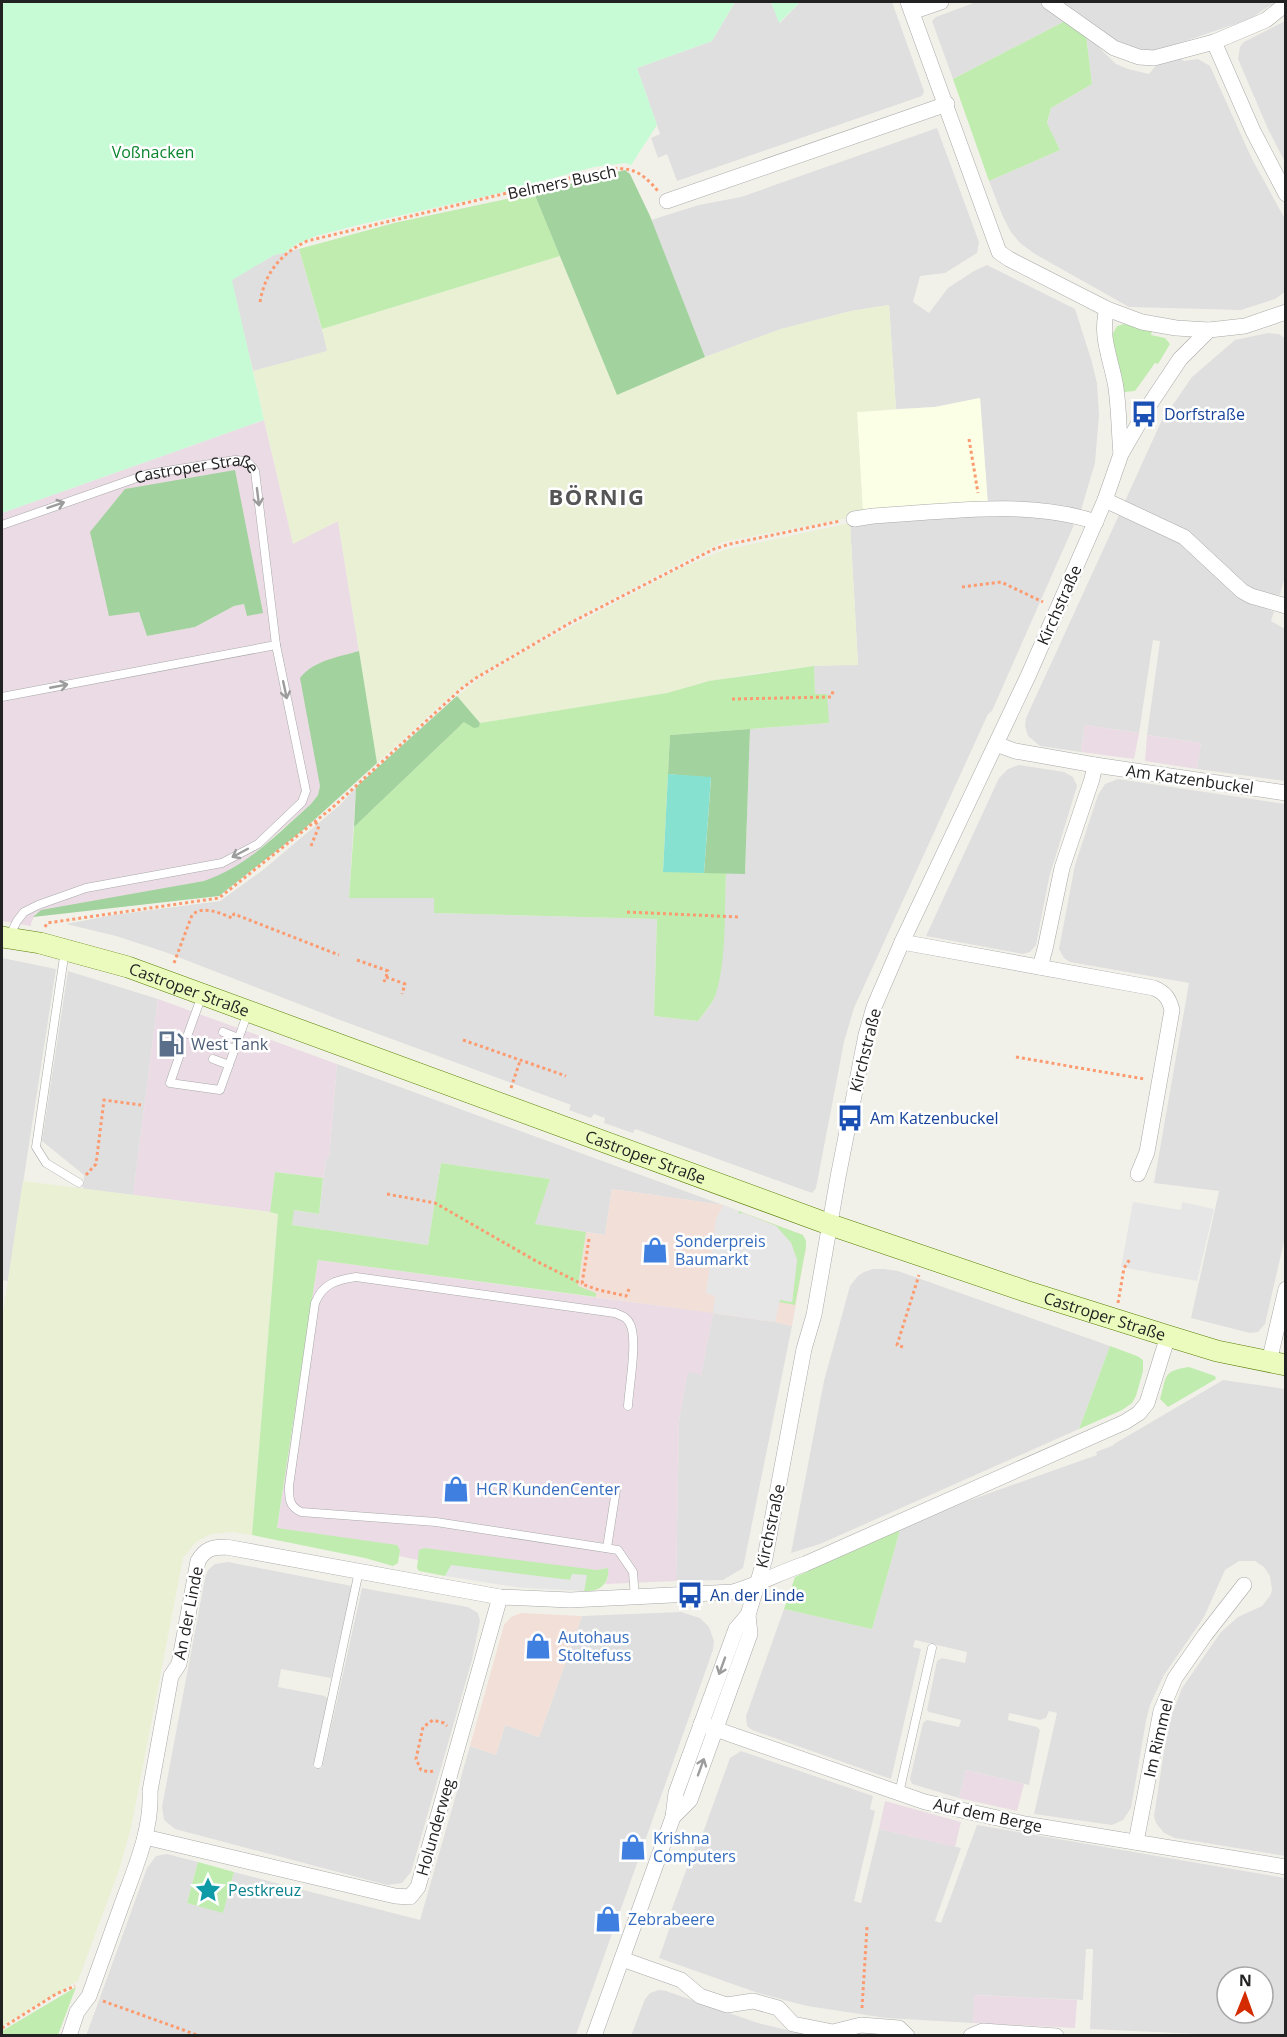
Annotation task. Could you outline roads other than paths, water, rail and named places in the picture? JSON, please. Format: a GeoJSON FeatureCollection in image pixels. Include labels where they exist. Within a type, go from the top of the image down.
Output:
{"type":"FeatureCollection","features":[{"type":"Feature","properties":{"kind":"main road","name":"Castroper Straße"},"geometry":{"type":"LineString","coordinates":[[5,938],[65,949],[168,981],[831,1225],[1168,1336],[1217,1351],[1277,1364]]}},
{"type":"Feature","properties":{"kind":"street"},"geometry":{"type":"LineString","coordinates":[[941,2],[910,7],[999,252],[1009,260],[1107,309],[1142,322],[1176,328],[1209,330],[1245,326],[1286,312]]}},
{"type":"Feature","properties":{"kind":"street"},"geometry":{"type":"LineString","coordinates":[[1049,2],[1113,48],[1139,57],[1154,57],[1214,42],[1266,20],[1286,4]]}},
{"type":"Feature","properties":{"kind":"street"},"geometry":{"type":"LineString","coordinates":[[1214,42],[1253,131],[1286,194]]}},
{"type":"Feature","properties":{"kind":"street"},"geometry":{"type":"LineString","coordinates":[[667,201],[947,104]]}},
{"type":"Feature","properties":{"kind":"street","name":"Kirchstraße"},"geometry":{"type":"LineString","coordinates":[[1107,309],[1103,322],[1104,334],[1116,385],[1121,454]]}},
{"type":"Feature","properties":{"kind":"street","name":"Kirchstraße"},"geometry":{"type":"LineString","coordinates":[[594,2036],[673,1817],[690,1800],[708,1726],[750,1634],[748,1615],[765,1558],[804,1349],[814,1315],[838,1177],[869,1022],[902,942],[1058,609],[1106,500],[1121,454],[1180,359],[1209,330]]}},
{"type":"Feature","properties":{"kind":"street"},"geometry":{"type":"LineString","coordinates":[[1106,500],[1184,537],[1242,591],[1259,599],[1286,606]]}},
{"type":"Feature","properties":{"kind":"street"},"geometry":{"type":"LineString","coordinates":[[854,519],[1016,508],[1076,515],[1096,522]]}},
{"type":"Feature","properties":{"kind":"street","name":"Am Katzenbuckel"},"geometry":{"type":"LineString","coordinates":[[996,744],[1015,751],[1095,765],[1286,793]]}},
{"type":"Feature","properties":{"kind":"street"},"geometry":{"type":"LineString","coordinates":[[1040,967],[1046,949],[1062,868],[1095,765]]}},
{"type":"Feature","properties":{"kind":"street"},"geometry":{"type":"LineString","coordinates":[[902,942],[1154,988],[1163,992],[1170,1000],[1172,1010],[1147,1152],[1138,1174]]}},
{"type":"Feature","properties":{"kind":"street"},"geometry":{"type":"LineString","coordinates":[[1277,1364],[1286,1289]]}},
{"type":"Feature","properties":{"kind":"street","name":"An der Linde"},"geometry":{"type":"LineString","coordinates":[[69,2036],[84,1990],[137,1864],[145,1837],[150,1809],[150,1791],[171,1676],[179,1664],[198,1561],[203,1553],[213,1547],[226,1547],[500,1597],[570,1600],[733,1592],[757,1585],[778,1572],[820,1557],[1125,1422],[1139,1413],[1147,1403],[1168,1336]]}},
{"type":"Feature","properties":{"kind":"street","name":"Im Rimmel"},"geometry":{"type":"LineString","coordinates":[[1136,1842],[1161,1711],[1175,1678],[1244,1585]]}},
{"type":"Feature","properties":{"kind":"street","name":"Holunderweg"},"geometry":{"type":"LineString","coordinates":[[145,1837],[395,1896],[410,1897],[418,1887],[500,1597]]}},
{"type":"Feature","properties":{"kind":"street","name":"Auf dem Berge"},"geometry":{"type":"LineString","coordinates":[[708,1726],[925,1802],[977,1814],[1286,1867]]}},
{"type":"Feature","properties":{"kind":"street"},"geometry":{"type":"LineString","coordinates":[[622,1959],[681,1980],[700,1995],[727,2005],[753,2001],[778,2008],[793,2024],[833,2032],[861,2025],[899,2028],[907,2036]]}},
{"type":"Feature","properties":{"kind":"street"},"geometry":{"type":"LineString","coordinates":[[971,2036],[983,2031],[1056,2036]]}},
{"type":"Feature","properties":{"kind":"lane","name":"Castroper Straße"},"geometry":{"type":"LineString","coordinates":[[2,525],[148,474],[244,460],[252,465],[255,471],[276,645],[306,791],[302,802],[258,844],[222,863],[86,888],[24,912],[5,938]]}},
{"type":"Feature","properties":{"kind":"lane"},"geometry":{"type":"LineString","coordinates":[[2,697],[276,645]]}},
{"type":"Feature","properties":{"kind":"lane"},"geometry":{"type":"LineString","coordinates":[[65,949],[36,1147],[46,1163],[79,1183]]}},
{"type":"Feature","properties":{"kind":"lane"},"geometry":{"type":"LineString","coordinates":[[190,1034],[196,1022],[203,994]]}},
{"type":"Feature","properties":{"kind":"lane"},"geometry":{"type":"LineString","coordinates":[[180,1058],[170,1083],[219,1090],[249,1010]]}},
{"type":"Feature","properties":{"kind":"lane"},"geometry":{"type":"LineString","coordinates":[[223,1032],[238,1038]]}},
{"type":"Feature","properties":{"kind":"lane"},"geometry":{"type":"LineString","coordinates":[[219,1043],[234,1049]]}},
{"type":"Feature","properties":{"kind":"lane"},"geometry":{"type":"LineString","coordinates":[[213,1059],[229,1065]]}},
{"type":"Feature","properties":{"kind":"lane"},"geometry":{"type":"LineString","coordinates":[[628,1406],[633,1344],[632,1327],[626,1318],[615,1313],[356,1277],[334,1281],[320,1291],[315,1303],[289,1486],[289,1501],[294,1509],[301,1512],[436,1522],[618,1550],[633,1572],[635,1598]]}},
{"type":"Feature","properties":{"kind":"lane"},"geometry":{"type":"LineString","coordinates":[[607,1548],[616,1490]]}},
{"type":"Feature","properties":{"kind":"lane"},"geometry":{"type":"LineString","coordinates":[[318,1764],[359,1571]]}},
{"type":"Feature","properties":{"kind":"lane"},"geometry":{"type":"LineString","coordinates":[[899,1793],[933,1648]]}},
{"type":"Feature","properties":{"kind":"place","name":"Dorfstraße"},"geometry":{"type":"Point","coordinates":[1144,414]}},
{"type":"Feature","properties":{"kind":"place","name":"West Tank"},"geometry":{"type":"Point","coordinates":[171,1044]}},
{"type":"Feature","properties":{"kind":"place","name":"Am Katzenbuckel"},"geometry":{"type":"Point","coordinates":[850,1118]}},
{"type":"Feature","properties":{"kind":"place","name":"Sonderpreis Baumarkt"},"geometry":{"type":"Point","coordinates":[655,1250]}},
{"type":"Feature","properties":{"kind":"place","name":"HCR KundenCenter"},"geometry":{"type":"Point","coordinates":[456,1489]}},
{"type":"Feature","properties":{"kind":"place","name":"An der Linde"},"geometry":{"type":"Point","coordinates":[690,1595]}},
{"type":"Feature","properties":{"kind":"place","name":"Autohaus Stoltefuss"},"geometry":{"type":"Point","coordinates":[538,1646]}},
{"type":"Feature","properties":{"kind":"place","name":"Krishna Computers"},"geometry":{"type":"Point","coordinates":[633,1847]}},
{"type":"Feature","properties":{"kind":"place","name":"Pestkreuz"},"geometry":{"type":"Point","coordinates":[208,1890]}},
{"type":"Feature","properties":{"kind":"place","name":"Zebrabeere"},"geometry":{"type":"Point","coordinates":[608,1919]}},
{"type":"Feature","properties":{"kind":"district","name":"BÖRNIG"},"geometry":{"type":"Point","coordinates":[597,496]}},
{"type":"Feature","properties":{"kind":"park label","name":"Voßnacken"},"geometry":{"type":"Point","coordinates":[153,152]}}]}
